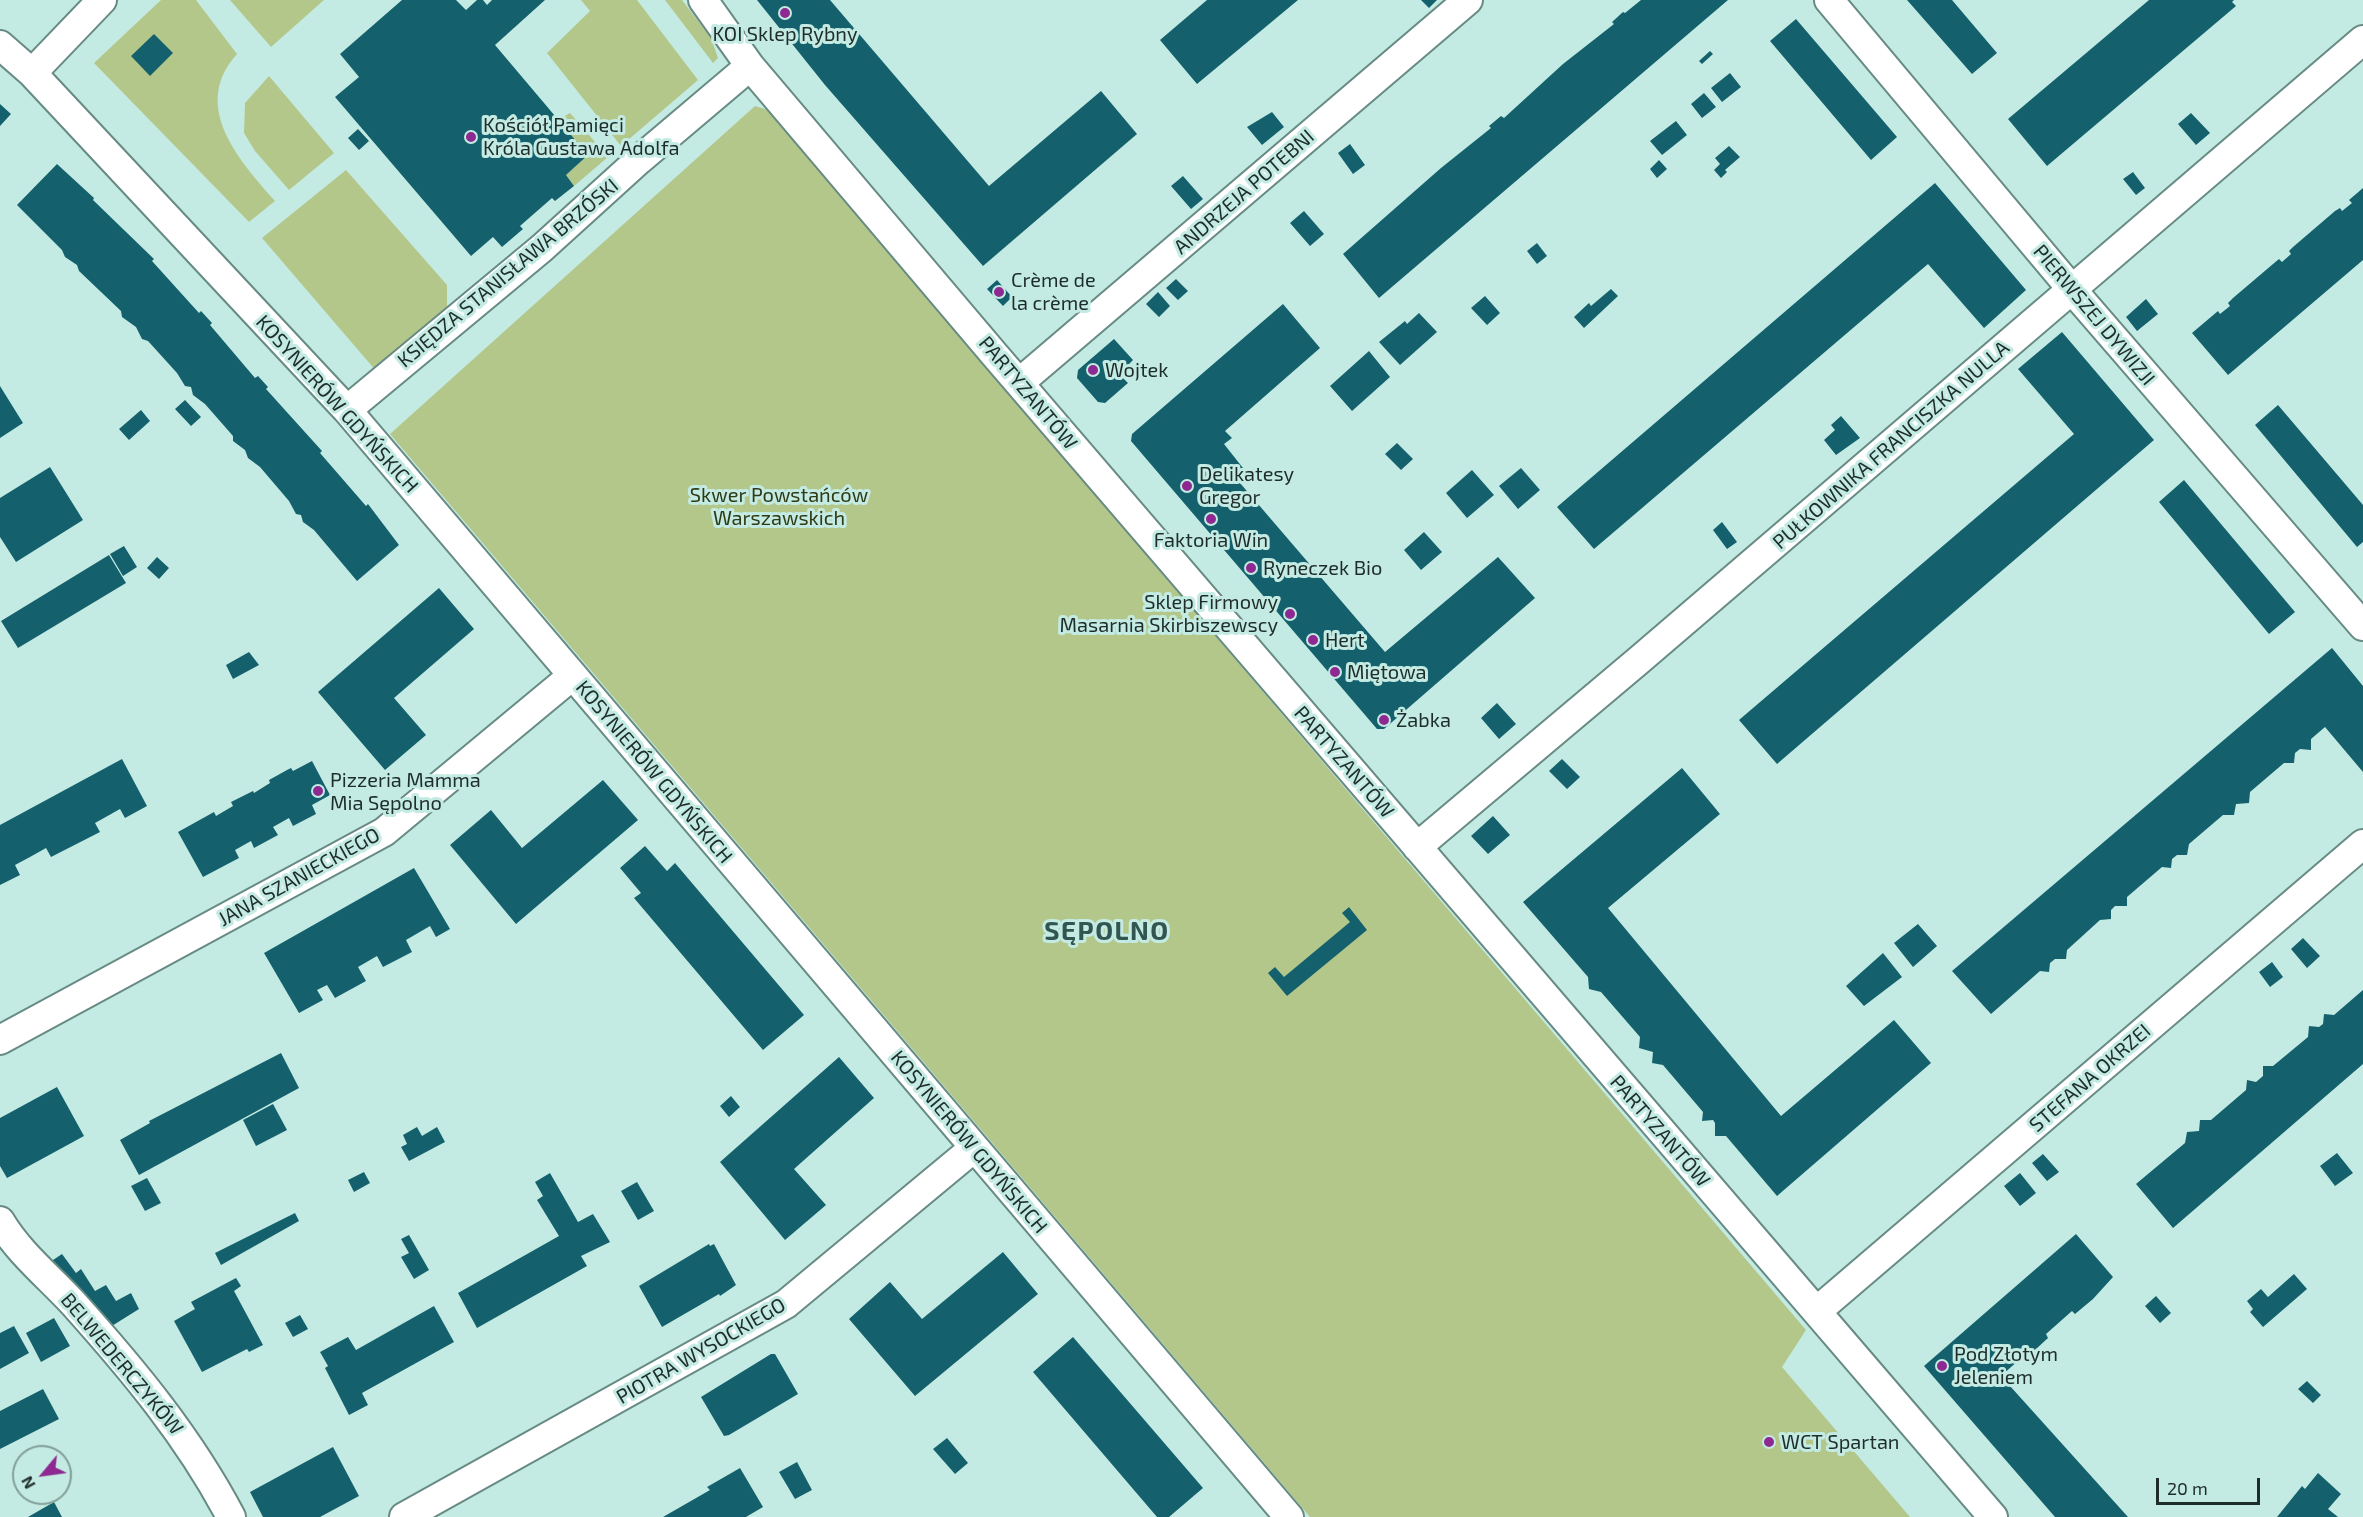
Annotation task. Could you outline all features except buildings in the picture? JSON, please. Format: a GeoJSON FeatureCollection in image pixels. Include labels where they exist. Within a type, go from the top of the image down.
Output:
{"type":"FeatureCollection","features":[{"type":"Feature","properties":{"kind":"street"},"geometry":{"type":"LineString","coordinates":[[32,73],[102,0]]}},
{"type":"Feature","properties":{"kind":"street","name":"PARTYZANTÓW"},"geometry":{"type":"LineString","coordinates":[[703,0],[750,66],[1019,383],[1993,1517]]}},
{"type":"Feature","properties":{"kind":"street","name":"ANDRZEJA POTEBNI"},"geometry":{"type":"LineString","coordinates":[[1019,383],[1468,0]]}},
{"type":"Feature","properties":{"kind":"street","name":"PIERWSZEJ DYWIZJI"},"geometry":{"type":"LineString","coordinates":[[1829,0],[2072,290],[2363,626]]}},
{"type":"Feature","properties":{"kind":"street","name":"PUŁKOWNIKA FRANCISZKA NULLA"},"geometry":{"type":"LineString","coordinates":[[1417,847],[2363,40]]}},
{"type":"Feature","properties":{"kind":"street","name":"KOSYNIERÓW GDYŃSKICH"},"geometry":{"type":"LineString","coordinates":[[0,45],[32,73],[347,410],[1289,1517]]}},
{"type":"Feature","properties":{"kind":"street","name":"KSIĘDZA STANISŁAWA BRZÓSKI"},"geometry":{"type":"LineString","coordinates":[[347,410],[542,248],[639,160],[750,66]]}},
{"type":"Feature","properties":{"kind":"street","name":"JANA SZANIECKIEGO"},"geometry":{"type":"LineString","coordinates":[[0,1040],[384,832],[572,676]]}},
{"type":"Feature","properties":{"kind":"street","name":"STEFANA OKRZEI"},"geometry":{"type":"LineString","coordinates":[[1817,1311],[2363,844]]}},
{"type":"Feature","properties":{"kind":"street","name":"PIOTRA WYSOCKIEGO"},"geometry":{"type":"LineString","coordinates":[[404,1517],[786,1304],[974,1148]]}},
{"type":"Feature","properties":{"kind":"street","name":"BELWEDERCZYKÓW"},"geometry":{"type":"LineString","coordinates":[[0,1221],[18,1247],[72,1302],[143,1382],[184,1437],[231,1517]]}},
{"type":"Feature","properties":{"kind":"green space"},"geometry":{"type":"Polygon","coordinates":[[[161,0],[196,0],[237,54],[224,74],[218,93],[219,113],[225,132],[235,150],[275,201],[249,222],[94,63],[161,0]]]}},
{"type":"Feature","properties":{"kind":"green space"},"geometry":{"type":"Polygon","coordinates":[[[230,0],[324,0],[271,47],[230,0]]]}},
{"type":"Feature","properties":{"kind":"green space"},"geometry":{"type":"Polygon","coordinates":[[[581,0],[637,0],[698,80],[621,146],[547,53],[590,11],[581,0]]]}},
{"type":"Feature","properties":{"kind":"green space"},"geometry":{"type":"Polygon","coordinates":[[[665,0],[682,0],[711,38],[718,58],[713,63],[665,0]]]}},
{"type":"Feature","properties":{"kind":"green space"},"geometry":{"type":"Polygon","coordinates":[[[269,76],[334,153],[289,190],[255,151],[244,133],[245,103],[269,76]]]}},
{"type":"Feature","properties":{"kind":"green space","name":"Skwer Powstańców Warszawskich"},"geometry":{"type":"Polygon","coordinates":[[[755,106],[768,110],[1806,1330],[1782,1367],[1910,1517],[1310,1517],[390,434],[755,106]]]}},
{"type":"Feature","properties":{"kind":"green space"},"geometry":{"type":"Polygon","coordinates":[[[570,113],[608,157],[574,186],[566,175],[588,155],[558,120],[570,113]]]}},
{"type":"Feature","properties":{"kind":"green space"},"geometry":{"type":"Polygon","coordinates":[[[346,170],[447,285],[447,315],[377,372],[262,238],[346,170]]]}},
{"type":"Feature","properties":{"kind":"place","name":"KOI Sklep Rybny"},"geometry":{"type":"Point","coordinates":[785,13]}},
{"type":"Feature","properties":{"kind":"place","name":"Kościół Pamięci Króla Gustawa Adolfa"},"geometry":{"type":"Point","coordinates":[471,137]}},
{"type":"Feature","properties":{"kind":"place","name":"Crème de la crème"},"geometry":{"type":"Point","coordinates":[999,292]}},
{"type":"Feature","properties":{"kind":"place","name":"Wojtek"},"geometry":{"type":"Point","coordinates":[1093,370]}},
{"type":"Feature","properties":{"kind":"place","name":"Delikatesy Gregor"},"geometry":{"type":"Point","coordinates":[1187,486]}},
{"type":"Feature","properties":{"kind":"place","name":"Faktoria Win"},"geometry":{"type":"Point","coordinates":[1211,519]}},
{"type":"Feature","properties":{"kind":"place","name":"Ryneczek Bio"},"geometry":{"type":"Point","coordinates":[1251,568]}},
{"type":"Feature","properties":{"kind":"place","name":"Sklep Firmowy Masarnia Skirbiszewscy"},"geometry":{"type":"Point","coordinates":[1290,614]}},
{"type":"Feature","properties":{"kind":"place","name":"Hert"},"geometry":{"type":"Point","coordinates":[1313,640]}},
{"type":"Feature","properties":{"kind":"place","name":"Miętowa"},"geometry":{"type":"Point","coordinates":[1335,672]}},
{"type":"Feature","properties":{"kind":"place","name":"Żabka"},"geometry":{"type":"Point","coordinates":[1384,720]}},
{"type":"Feature","properties":{"kind":"place","name":"Pizzeria Mamma Mia Sępolno"},"geometry":{"type":"Point","coordinates":[318,791]}},
{"type":"Feature","properties":{"kind":"place","name":"Pod Złotym Jeleniem"},"geometry":{"type":"Point","coordinates":[1942,1366]}},
{"type":"Feature","properties":{"kind":"place","name":"WCT Spartan"},"geometry":{"type":"Point","coordinates":[1769,1442]}},
{"type":"Feature","properties":{"kind":"district","name":"SĘPOLNO"},"geometry":{"type":"Point","coordinates":[1107,931]}}]}
